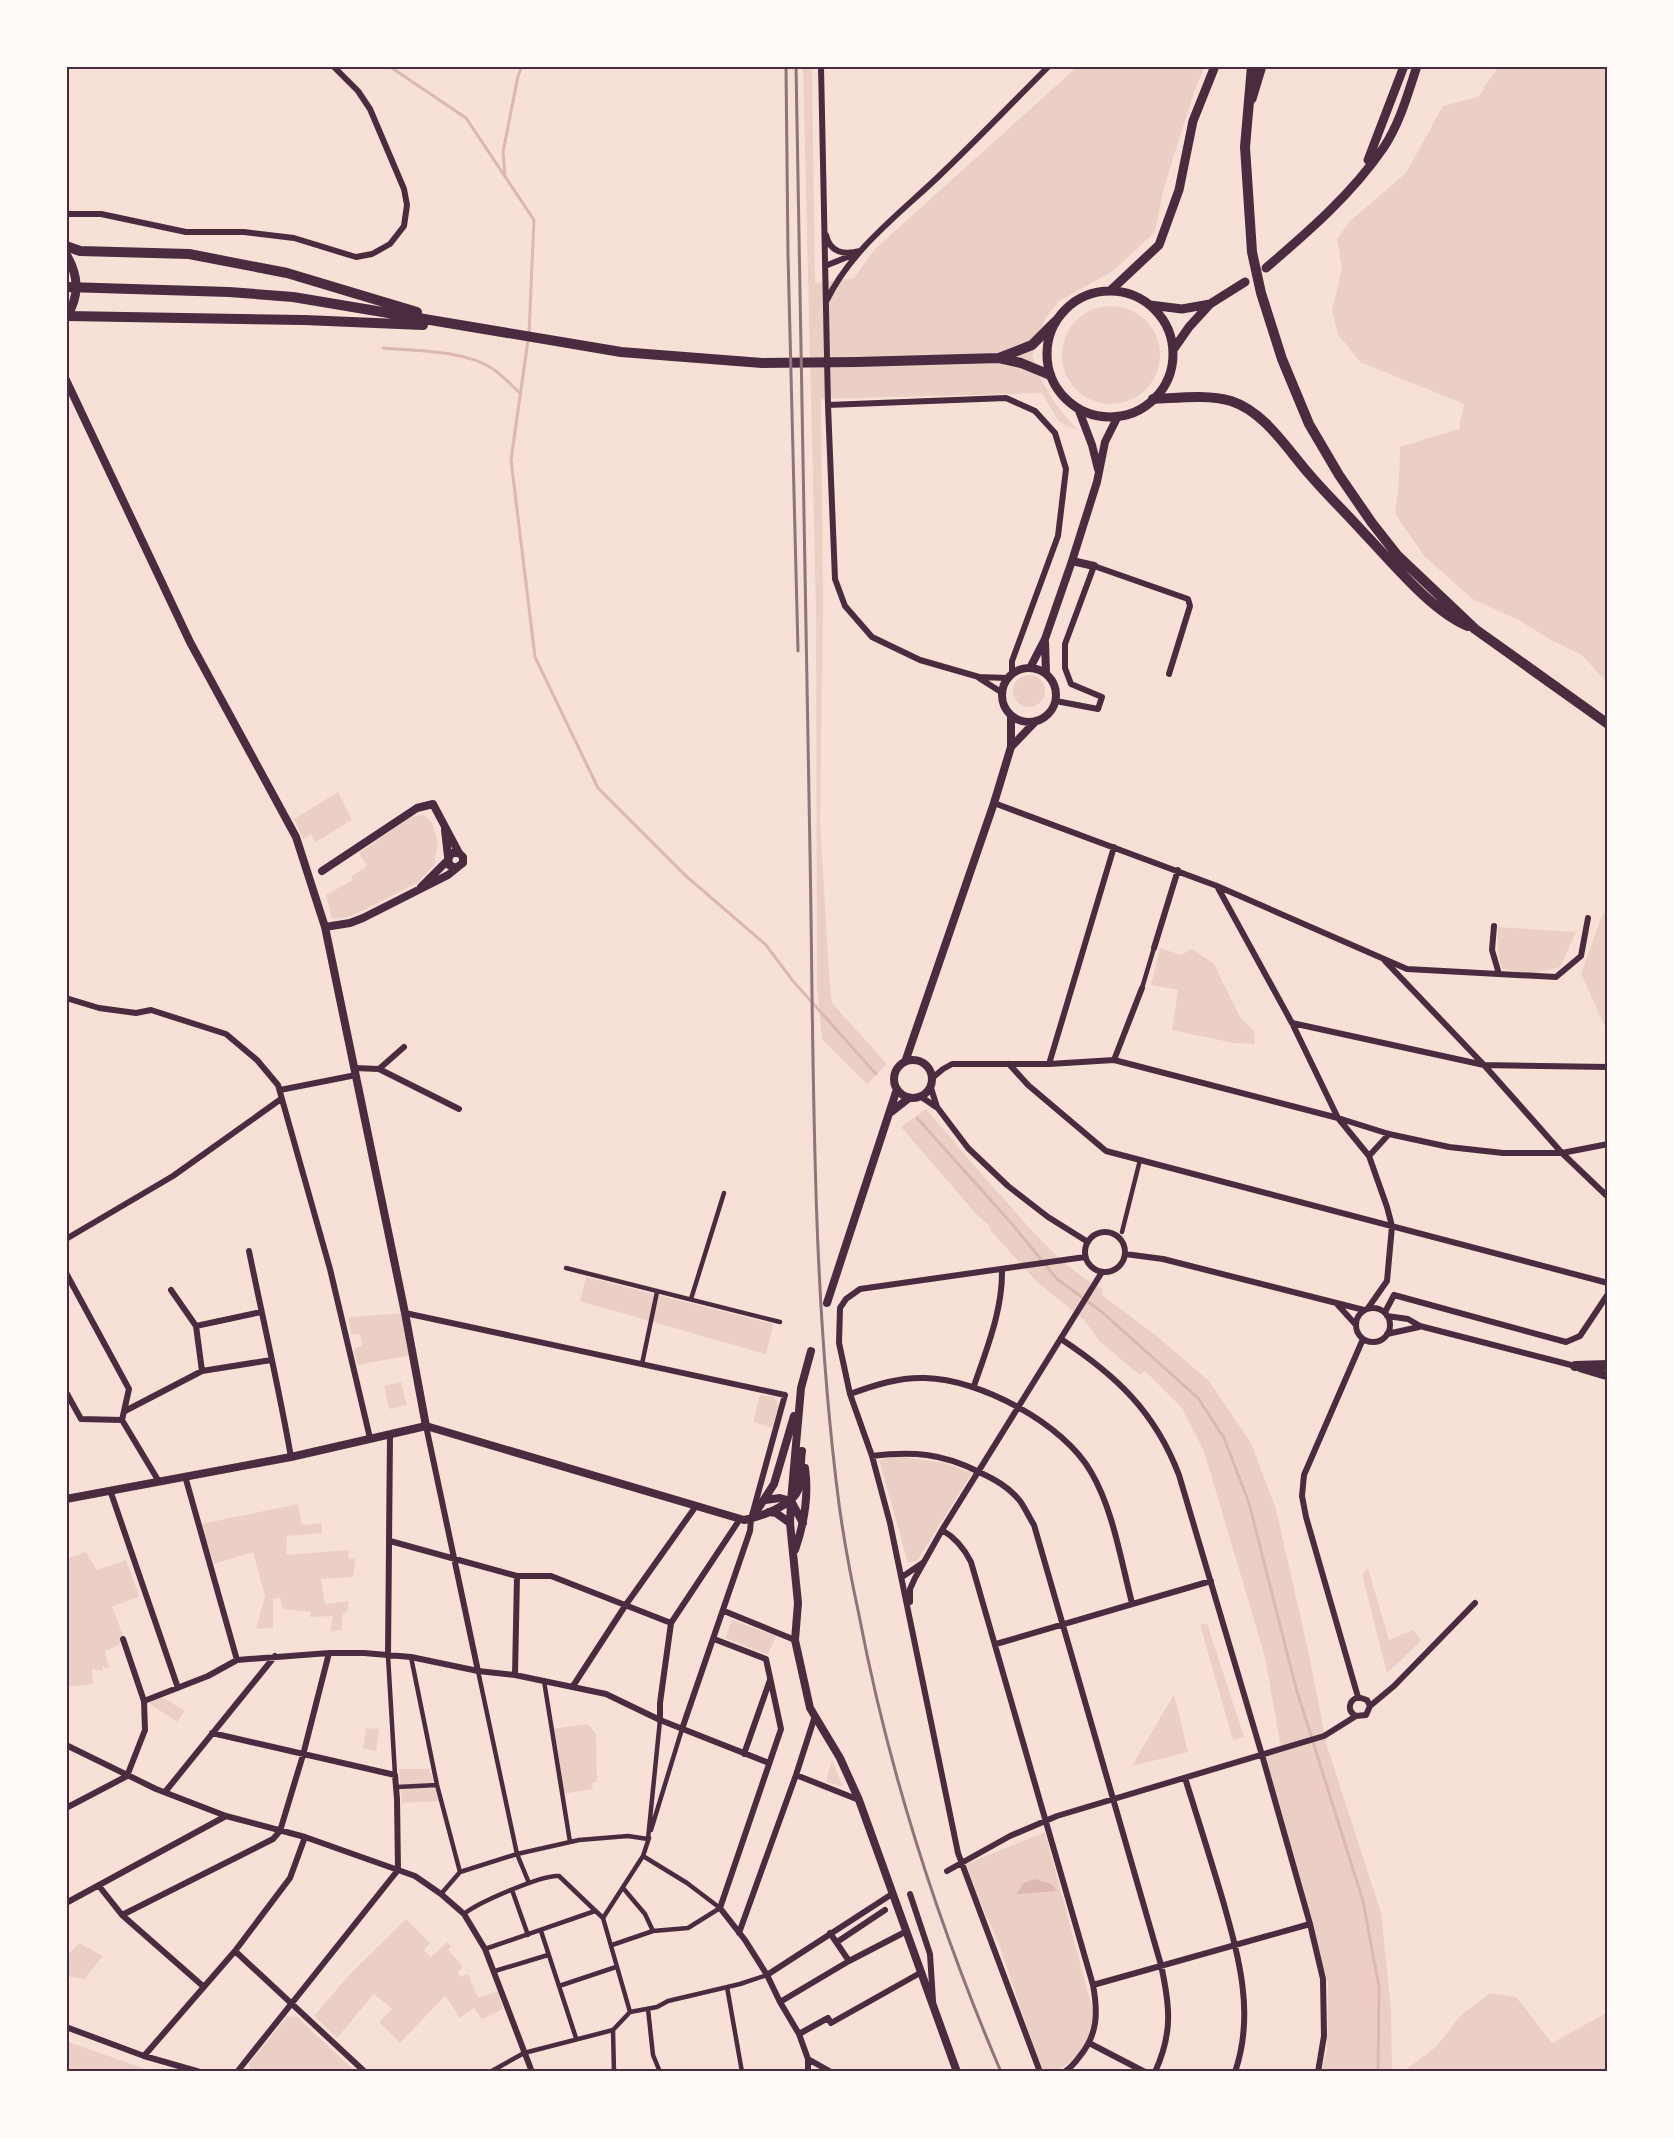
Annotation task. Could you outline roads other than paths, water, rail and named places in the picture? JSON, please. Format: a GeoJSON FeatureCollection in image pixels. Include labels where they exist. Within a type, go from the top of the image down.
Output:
{"type":"FeatureCollection","features":[{"type":"Feature","properties":{"kind":"highway"},"geometry":{"type":"LineString","coordinates":[[1252,66],[1245,147],[1252,252],[1261,293],[1282,359],[1309,424],[1339,475],[1398,556],[1475,629],[1608,724]]}},
{"type":"Feature","properties":{"kind":"highway"},"geometry":{"type":"LineString","coordinates":[[66,246],[80,251],[189,254],[287,273],[466,326]]}},
{"type":"Feature","properties":{"kind":"highway"},"geometry":{"type":"LineString","coordinates":[[66,287],[229,292],[293,297],[621,352],[762,363],[999,358],[1021,363],[1050,375]]}},
{"type":"Feature","properties":{"kind":"highway"},"geometry":{"type":"LineString","coordinates":[[67,317],[304,320],[466,326]]}},
{"type":"Feature","properties":{"kind":"highway"},"geometry":{"type":"LineString","coordinates":[[999,358],[1032,345],[1055,322]]}},
{"type":"Feature","properties":{"kind":"highway"},"geometry":{"type":"LineString","coordinates":[[1153,399],[1198,398],[1230,401],[1253,411],[1287,447],[1310,476],[1435,605],[1456,621],[1475,629]]}},
{"type":"Feature","properties":{"kind":"highway"},"geometry":{"type":"LineString","coordinates":[[1575,1366],[1608,1365]]}},
{"type":"Feature","properties":{"kind":"main road"},"geometry":{"type":"LineString","coordinates":[[1110,291],[1159,245],[1179,190],[1193,121],[1215,66]]}},
{"type":"Feature","properties":{"kind":"main road"},"geometry":{"type":"LineString","coordinates":[[1246,115],[1262,66]]}},
{"type":"Feature","properties":{"kind":"main road"},"geometry":{"type":"LineString","coordinates":[[1372,153],[1404,66]]}},
{"type":"Feature","properties":{"kind":"main road"},"geometry":{"type":"LineString","coordinates":[[1359,178],[1384,135],[1401,99],[1410,66]]}},
{"type":"Feature","properties":{"kind":"main road"},"geometry":{"type":"LineString","coordinates":[[1266,268],[1337,205],[1385,146],[1403,108],[1418,66]]}},
{"type":"Feature","properties":{"kind":"main road"},"geometry":{"type":"LineString","coordinates":[[66,254],[74,269],[77,285],[75,301],[67,317]]}},
{"type":"Feature","properties":{"kind":"main road"},"geometry":{"type":"LineString","coordinates":[[1173,350],[1189,327],[1210,304],[1245,282]]}},
{"type":"Feature","properties":{"kind":"main road"},"geometry":{"type":"LineString","coordinates":[[1150,305],[1166,325],[1173,350],[1169,377],[1153,399],[1133,412],[1118,416],[1101,416],[1078,408],[1061,394],[1050,375],[1047,348],[1051,330],[1067,308],[1083,297],[1101,291],[1110,291],[1128,293],[1150,305],[1182,309],[1210,304]]}},
{"type":"Feature","properties":{"kind":"main road"},"geometry":{"type":"LineString","coordinates":[[1575,1366],[1608,1376]]}},
{"type":"Feature","properties":{"kind":"street"},"geometry":{"type":"LineString","coordinates":[[66,214],[101,214],[186,232],[244,232],[294,238],[356,257],[372,254],[390,244],[404,226],[407,205],[404,189],[370,109],[358,91],[333,66]]}},
{"type":"Feature","properties":{"kind":"street"},"geometry":{"type":"LineString","coordinates":[[820,66],[828,405],[835,579],[846,606],[872,638],[920,660],[979,677],[1010,676],[1021,669],[1030,668],[1046,673],[1053,681],[1056,701],[1045,718],[1035,722],[1022,722],[1011,716],[1003,705],[1001,692],[1010,676],[1012,661],[1058,536],[1066,469],[1055,433],[1035,411],[1006,398],[828,405]]}},
{"type":"Feature","properties":{"kind":"street"},"geometry":{"type":"LineString","coordinates":[[826,302],[839,279],[860,251],[961,155],[1049,66]]}},
{"type":"Feature","properties":{"kind":"street"},"geometry":{"type":"LineString","coordinates":[[823,225],[826,240],[832,248],[844,254],[860,251]]}},
{"type":"Feature","properties":{"kind":"street"},"geometry":{"type":"LineString","coordinates":[[825,266],[860,251]]}},
{"type":"Feature","properties":{"kind":"street"},"geometry":{"type":"LineString","coordinates":[[66,380],[190,642],[296,837],[325,927],[478,1671],[518,1854],[529,1883]]}},
{"type":"Feature","properties":{"kind":"street"},"geometry":{"type":"LineString","coordinates":[[1078,408],[1092,445],[1098,470]]}},
{"type":"Feature","properties":{"kind":"street"},"geometry":{"type":"LineString","coordinates":[[1030,668],[1045,639],[1097,482],[1105,442],[1118,416]]}},
{"type":"Feature","properties":{"kind":"street"},"geometry":{"type":"LineString","coordinates":[[1072,561],[1188,599],[1190,606],[1168,674]]}},
{"type":"Feature","properties":{"kind":"street"},"geometry":{"type":"LineString","coordinates":[[1056,701],[1098,710],[1102,697],[1071,684],[1065,668],[1065,644],[1094,567]]}},
{"type":"Feature","properties":{"kind":"street"},"geometry":{"type":"LineString","coordinates":[[1045,639],[1046,673]]}},
{"type":"Feature","properties":{"kind":"street"},"geometry":{"type":"LineString","coordinates":[[979,677],[1001,692]]}},
{"type":"Feature","properties":{"kind":"street"},"geometry":{"type":"LineString","coordinates":[[906,1062],[1011,747],[1011,716]]}},
{"type":"Feature","properties":{"kind":"street"},"geometry":{"type":"LineString","coordinates":[[1011,747],[1035,722]]}},
{"type":"Feature","properties":{"kind":"street"},"geometry":{"type":"LineString","coordinates":[[994,803],[1178,870],[1407,969],[1556,977],[1581,956],[1588,918]]}},
{"type":"Feature","properties":{"kind":"street"},"geometry":{"type":"LineString","coordinates":[[322,871],[417,808],[433,804],[464,861],[448,875],[355,922],[325,927]]}},
{"type":"Feature","properties":{"kind":"street"},"geometry":{"type":"LineString","coordinates":[[444,826],[448,858],[451,866],[458,867]]}},
{"type":"Feature","properties":{"kind":"street"},"geometry":{"type":"LineString","coordinates":[[1049,1064],[1114,847]]}},
{"type":"Feature","properties":{"kind":"street"},"geometry":{"type":"LineString","coordinates":[[416,892],[452,853],[459,853]]}},
{"type":"Feature","properties":{"kind":"street"},"geometry":{"type":"LineString","coordinates":[[1114,1060],[1142,988],[1178,870]]}},
{"type":"Feature","properties":{"kind":"street"},"geometry":{"type":"LineString","coordinates":[[1217,886],[1292,1023],[1338,1118],[1368,1156],[1392,1226],[1387,1281],[1358,1316],[1357,1330],[1363,1339],[1376,1341],[1387,1334],[1420,1326]]}},
{"type":"Feature","properties":{"kind":"street"},"geometry":{"type":"LineString","coordinates":[[1494,926],[1492,950],[1499,974]]}},
{"type":"Feature","properties":{"kind":"street"},"geometry":{"type":"LineString","coordinates":[[1380,956],[1484,1065],[1562,1153],[1608,1197]]}},
{"type":"Feature","properties":{"kind":"street"},"geometry":{"type":"LineString","coordinates":[[66,998],[99,1008],[136,1013],[151,1010],[226,1034],[257,1060],[278,1085],[330,1269],[370,1438]]}},
{"type":"Feature","properties":{"kind":"street"},"geometry":{"type":"LineString","coordinates":[[1292,1023],[1484,1065],[1608,1067]]}},
{"type":"Feature","properties":{"kind":"street"},"geometry":{"type":"LineString","coordinates":[[379,1069],[404,1047]]}},
{"type":"Feature","properties":{"kind":"street"},"geometry":{"type":"LineString","coordinates":[[911,1047],[919,1062],[928,1069],[937,1107]]}},
{"type":"Feature","properties":{"kind":"street"},"geometry":{"type":"LineString","coordinates":[[891,1112],[909,1098],[925,1093],[943,1069],[952,1064],[1049,1064],[1114,1060],[1338,1118],[1389,1134],[1449,1147],[1503,1153],[1562,1153],[1608,1144]]}},
{"type":"Feature","properties":{"kind":"street"},"geometry":{"type":"LineString","coordinates":[[909,1098],[897,1089],[894,1082],[895,1074],[906,1062],[919,1062]]}},
{"type":"Feature","properties":{"kind":"street"},"geometry":{"type":"LineString","coordinates":[[1009,1064],[1028,1085],[1106,1151],[1608,1283]]}},
{"type":"Feature","properties":{"kind":"street"},"geometry":{"type":"LineString","coordinates":[[279,1090],[356,1071],[379,1069],[459,1109]]}},
{"type":"Feature","properties":{"kind":"street"},"geometry":{"type":"LineString","coordinates":[[828,1303],[897,1089]]}},
{"type":"Feature","properties":{"kind":"street"},"geometry":{"type":"LineString","coordinates":[[920,1096],[937,1107],[968,1148],[1008,1186],[1048,1217],[1088,1242]]}},
{"type":"Feature","properties":{"kind":"street"},"geometry":{"type":"LineString","coordinates":[[66,1239],[173,1176],[282,1099]]}},
{"type":"Feature","properties":{"kind":"street"},"geometry":{"type":"LineString","coordinates":[[1368,1156],[1389,1134]]}},
{"type":"Feature","properties":{"kind":"street"},"geometry":{"type":"LineString","coordinates":[[1122,1232],[1140,1160]]}},
{"type":"Feature","properties":{"kind":"street"},"geometry":{"type":"LineString","coordinates":[[691,1299],[724,1193]]}},
{"type":"Feature","properties":{"kind":"street"},"geometry":{"type":"LineString","coordinates":[[1102,1232],[1114,1234],[1123,1243],[1125,1254],[1114,1270],[1102,1272],[1089,1266],[1085,1257],[1088,1242],[1102,1232]]}},
{"type":"Feature","properties":{"kind":"street"},"geometry":{"type":"LineString","coordinates":[[249,1251],[271,1360],[278,1383],[291,1457]]}},
{"type":"Feature","properties":{"kind":"street"},"geometry":{"type":"LineString","coordinates":[[1125,1254],[1163,1259],[1336,1303],[1378,1309],[1386,1314],[1408,1319],[1420,1326],[1575,1366]]}},
{"type":"Feature","properties":{"kind":"street"},"geometry":{"type":"LineString","coordinates":[[1040,2072],[961,1862],[890,1522],[872,1456],[850,1394],[839,1343],[840,1308],[852,1293],[860,1289],[1085,1257]]}},
{"type":"Feature","properties":{"kind":"street"},"geometry":{"type":"LineString","coordinates":[[566,1268],[780,1322]]}},
{"type":"Feature","properties":{"kind":"street"},"geometry":{"type":"LineString","coordinates":[[974,1386],[1003,1291],[1002,1269]]}},
{"type":"Feature","properties":{"kind":"street"},"geometry":{"type":"LineString","coordinates":[[910,1617],[910,1589],[924,1562],[1102,1272]]}},
{"type":"Feature","properties":{"kind":"street"},"geometry":{"type":"LineString","coordinates":[[66,1273],[129,1389],[122,1420],[158,1480]]}},
{"type":"Feature","properties":{"kind":"street"},"geometry":{"type":"LineString","coordinates":[[1387,1281],[1394,1295],[1566,1342],[1580,1336],[1608,1294]]}},
{"type":"Feature","properties":{"kind":"street"},"geometry":{"type":"LineString","coordinates":[[171,1290],[196,1326],[202,1371]]}},
{"type":"Feature","properties":{"kind":"street"},"geometry":{"type":"LineString","coordinates":[[642,1364],[657,1292]]}},
{"type":"Feature","properties":{"kind":"street"},"geometry":{"type":"LineString","coordinates":[[1387,1334],[1390,1323],[1386,1314],[1394,1295]]}},
{"type":"Feature","properties":{"kind":"street"},"geometry":{"type":"LineString","coordinates":[[1336,1303],[1356,1325]]}},
{"type":"Feature","properties":{"kind":"street"},"geometry":{"type":"LineString","coordinates":[[196,1326],[261,1312]]}},
{"type":"Feature","properties":{"kind":"street"},"geometry":{"type":"LineString","coordinates":[[405,1313],[785,1395],[751,1519],[750,1531],[682,1729],[644,1856],[603,1918]]}},
{"type":"Feature","properties":{"kind":"street"},"geometry":{"type":"LineString","coordinates":[[1061,1339],[1116,1379],[1146,1413],[1171,1454],[1179,1475],[1262,1755],[1310,1924],[1323,1979],[1324,2036],[1318,2072]]}},
{"type":"Feature","properties":{"kind":"street"},"geometry":{"type":"LineString","coordinates":[[1358,1697],[1302,1496],[1304,1475],[1363,1339]]}},
{"type":"Feature","properties":{"kind":"street"},"geometry":{"type":"LineString","coordinates":[[751,1519],[774,1484],[781,1465],[811,1351]]}},
{"type":"Feature","properties":{"kind":"street"},"geometry":{"type":"LineString","coordinates":[[125,1411],[202,1371],[271,1360]]}},
{"type":"Feature","properties":{"kind":"street"},"geometry":{"type":"LineString","coordinates":[[850,1394],[902,1378],[927,1377],[974,1386],[1019,1408],[1045,1425],[1074,1447],[1091,1471],[1105,1501],[1132,1603]]}},
{"type":"Feature","properties":{"kind":"street"},"geometry":{"type":"LineString","coordinates":[[801,1388],[790,1522],[798,1603],[795,1640],[809,1703],[840,1758],[859,1800],[957,2072]]}},
{"type":"Feature","properties":{"kind":"street"},"geometry":{"type":"LineString","coordinates":[[66,1392],[81,1419],[122,1420]]}},
{"type":"Feature","properties":{"kind":"street"},"geometry":{"type":"LineString","coordinates":[[66,1499],[291,1457],[426,1426],[740,1520],[751,1519],[791,1501],[798,1490],[802,1451]]}},
{"type":"Feature","properties":{"kind":"street"},"geometry":{"type":"LineString","coordinates":[[794,1552],[803,1523],[806,1486],[797,1428]]}},
{"type":"Feature","properties":{"kind":"street"},"geometry":{"type":"LineString","coordinates":[[237,2072],[398,1870],[397,1787],[388,1656],[390,1434]]}},
{"type":"Feature","properties":{"kind":"street"},"geometry":{"type":"LineString","coordinates":[[872,1456],[896,1453],[925,1454],[945,1457],[979,1471],[1008,1489],[1021,1502],[1034,1525],[1168,1996],[1169,2024],[1163,2053],[1155,2072]]}},
{"type":"Feature","properties":{"kind":"street"},"geometry":{"type":"LineString","coordinates":[[185,1476],[237,1660]]}},
{"type":"Feature","properties":{"kind":"street"},"geometry":{"type":"LineString","coordinates":[[110,1490],[178,1688]]}},
{"type":"Feature","properties":{"kind":"street"},"geometry":{"type":"LineString","coordinates":[[765,1500],[780,1498],[791,1501],[803,1523]]}},
{"type":"Feature","properties":{"kind":"street"},"geometry":{"type":"LineString","coordinates":[[573,1686],[625,1606],[696,1506]]}},
{"type":"Feature","properties":{"kind":"street"},"geometry":{"type":"LineString","coordinates":[[769,1512],[776,1513],[790,1522]]}},
{"type":"Feature","properties":{"kind":"street"},"geometry":{"type":"LineString","coordinates":[[648,1839],[671,1623],[740,1520]]}},
{"type":"Feature","properties":{"kind":"street"},"geometry":{"type":"LineString","coordinates":[[942,1530],[958,1541],[968,1556],[996,1644],[1093,1985],[1096,2022],[1090,2044],[1070,2069],[1064,2072]]}},
{"type":"Feature","properties":{"kind":"street"},"geometry":{"type":"LineString","coordinates":[[390,1541],[517,1576],[551,1576],[671,1623]]}},
{"type":"Feature","properties":{"kind":"street"},"geometry":{"type":"LineString","coordinates":[[902,1577],[924,1562]]}},
{"type":"Feature","properties":{"kind":"street"},"geometry":{"type":"LineString","coordinates":[[515,1675],[517,1576]]}},
{"type":"Feature","properties":{"kind":"street"},"geometry":{"type":"LineString","coordinates":[[996,1644],[1211,1581]]}},
{"type":"Feature","properties":{"kind":"street"},"geometry":{"type":"LineString","coordinates":[[946,1871],[1010,1836],[1046,1821],[1324,1736],[1356,1716],[1366,1715],[1370,1706],[1394,1686],[1475,1603]]}},
{"type":"Feature","properties":{"kind":"street"},"geometry":{"type":"LineString","coordinates":[[724,1611],[795,1640]]}},
{"type":"Feature","properties":{"kind":"street"},"geometry":{"type":"LineString","coordinates":[[66,1808],[127,1776],[145,1730],[144,1701],[123,1638]]}},
{"type":"Feature","properties":{"kind":"street"},"geometry":{"type":"LineString","coordinates":[[612,1945],[653,1931],[688,1928],[720,1908],[781,1729],[766,1659],[714,1639]]}},
{"type":"Feature","properties":{"kind":"street"},"geometry":{"type":"LineString","coordinates":[[144,1701],[208,1676],[237,1660],[329,1653],[411,1657],[606,1694],[660,1720],[769,1763]]}},
{"type":"Feature","properties":{"kind":"street"},"geometry":{"type":"LineString","coordinates":[[122,1915],[273,1839],[280,1831],[303,1755],[329,1653]]}},
{"type":"Feature","properties":{"kind":"street"},"geometry":{"type":"LineString","coordinates":[[165,1792],[275,1656]]}},
{"type":"Feature","properties":{"kind":"street"},"geometry":{"type":"LineString","coordinates":[[411,1657],[437,1785],[460,1872]]}},
{"type":"Feature","properties":{"kind":"street"},"geometry":{"type":"LineString","coordinates":[[744,1754],[771,1679]]}},
{"type":"Feature","properties":{"kind":"street"},"geometry":{"type":"LineString","coordinates":[[544,1681],[570,1842]]}},
{"type":"Feature","properties":{"kind":"street"},"geometry":{"type":"LineString","coordinates":[[1356,1716],[1351,1712],[1352,1700],[1358,1697],[1364,1698],[1370,1706]]}},
{"type":"Feature","properties":{"kind":"street"},"geometry":{"type":"LineString","coordinates":[[739,1933],[815,1716]]}},
{"type":"Feature","properties":{"kind":"street"},"geometry":{"type":"LineString","coordinates":[[212,1733],[395,1775]]}},
{"type":"Feature","properties":{"kind":"street"},"geometry":{"type":"LineString","coordinates":[[66,1744],[127,1776],[165,1792],[226,1816],[305,1837],[415,1876],[441,1894],[464,1914],[485,1949],[532,2072]]}},
{"type":"Feature","properties":{"kind":"street"},"geometry":{"type":"LineString","coordinates":[[796,1775],[859,1800]]}},
{"type":"Feature","properties":{"kind":"street"},"geometry":{"type":"LineString","coordinates":[[1185,1778],[1235,1945],[1244,1988],[1245,2020],[1241,2053],[1235,2072]]}},
{"type":"Feature","properties":{"kind":"street"},"geometry":{"type":"LineString","coordinates":[[397,1787],[437,1785]]}},
{"type":"Feature","properties":{"kind":"street"},"geometry":{"type":"LineString","coordinates":[[66,1903],[226,1816]]}},
{"type":"Feature","properties":{"kind":"street"},"geometry":{"type":"LineString","coordinates":[[441,1894],[460,1872],[518,1854],[570,1842],[628,1836],[648,1839]]}},
{"type":"Feature","properties":{"kind":"street"},"geometry":{"type":"LineString","coordinates":[[144,2056],[235,1951],[290,1878],[305,1837]]}},
{"type":"Feature","properties":{"kind":"street"},"geometry":{"type":"LineString","coordinates":[[644,1856],[687,1883],[720,1908],[739,1933],[768,1975],[780,2002],[800,2034],[808,2059],[808,2072]]}},
{"type":"Feature","properties":{"kind":"street"},"geometry":{"type":"LineString","coordinates":[[464,1914],[529,1883],[559,1876],[603,1918],[630,2011]]}},
{"type":"Feature","properties":{"kind":"street"},"geometry":{"type":"LineString","coordinates":[[99,1886],[122,1915],[204,1987]]}},
{"type":"Feature","properties":{"kind":"street"},"geometry":{"type":"LineString","coordinates":[[623,1888],[645,1914],[653,1931]]}},
{"type":"Feature","properties":{"kind":"street"},"geometry":{"type":"LineString","coordinates":[[512,1890],[528,1935]]}},
{"type":"Feature","properties":{"kind":"street"},"geometry":{"type":"LineString","coordinates":[[490,2072],[524,2053],[615,2028],[630,2011],[657,2007],[668,2001],[768,1975],[892,1894]]}},
{"type":"Feature","properties":{"kind":"street"},"geometry":{"type":"LineString","coordinates":[[910,1894],[930,1954],[932,2007]]}},
{"type":"Feature","properties":{"kind":"street"},"geometry":{"type":"LineString","coordinates":[[837,1942],[885,1910]]}},
{"type":"Feature","properties":{"kind":"street"},"geometry":{"type":"LineString","coordinates":[[485,1949],[596,1911]]}},
{"type":"Feature","properties":{"kind":"street"},"geometry":{"type":"LineString","coordinates":[[1093,1985],[1310,1924]]}},
{"type":"Feature","properties":{"kind":"street"},"geometry":{"type":"LineString","coordinates":[[541,1931],[576,2038]]}},
{"type":"Feature","properties":{"kind":"street"},"geometry":{"type":"LineString","coordinates":[[780,2002],[849,1961],[905,1932]]}},
{"type":"Feature","properties":{"kind":"street"},"geometry":{"type":"LineString","coordinates":[[830,1933],[849,1961]]}},
{"type":"Feature","properties":{"kind":"street"},"geometry":{"type":"LineString","coordinates":[[235,1951],[365,2072]]}},
{"type":"Feature","properties":{"kind":"street"},"geometry":{"type":"LineString","coordinates":[[495,1971],[548,1955]]}},
{"type":"Feature","properties":{"kind":"street"},"geometry":{"type":"LineString","coordinates":[[559,1986],[616,1967]]}},
{"type":"Feature","properties":{"kind":"street"},"geometry":{"type":"LineString","coordinates":[[800,2034],[828,2018],[831,2023],[920,1974]]}},
{"type":"Feature","properties":{"kind":"street"},"geometry":{"type":"LineString","coordinates":[[727,1987],[742,2072]]}},
{"type":"Feature","properties":{"kind":"street"},"geometry":{"type":"LineString","coordinates":[[648,2009],[653,2055],[660,2072]]}},
{"type":"Feature","properties":{"kind":"street"},"geometry":{"type":"LineString","coordinates":[[66,2027],[144,2056],[200,2072]]}},
{"type":"Feature","properties":{"kind":"street"},"geometry":{"type":"LineString","coordinates":[[614,2072],[615,2028]]}},
{"type":"Feature","properties":{"kind":"street"},"geometry":{"type":"LineString","coordinates":[[1090,2044],[1145,2072]]}},
{"type":"Feature","properties":{"kind":"street"},"geometry":{"type":"LineString","coordinates":[[808,2059],[831,2072]]}},
{"type":"Feature","properties":{"kind":"waterway"},"geometry":{"type":"LineString","coordinates":[[389,66],[466,118],[534,220],[529,333]]}},
{"type":"Feature","properties":{"kind":"waterway"},"geometry":{"type":"LineString","coordinates":[[505,176],[503,152],[522,66]]}},
{"type":"Feature","properties":{"kind":"waterway"},"geometry":{"type":"LineString","coordinates":[[528,340],[511,460],[535,657],[598,788],[686,876],[766,945],[793,981],[876,1074]]}},
{"type":"Feature","properties":{"kind":"waterway"},"geometry":{"type":"LineString","coordinates":[[383,348],[440,352],[469,358],[493,369],[521,394]]}},
{"type":"Feature","properties":{"kind":"waterway"},"geometry":{"type":"LineString","coordinates":[[917,1118],[1012,1224],[1057,1279],[1102,1312],[1198,1398],[1224,1438],[1249,1503],[1296,1688],[1363,1901],[1379,1987],[1378,2072]]}},
{"type":"Feature","properties":{"kind":"railway"},"geometry":{"type":"LineString","coordinates":[[786,66],[788,255],[798,651]]}},
{"type":"Feature","properties":{"kind":"railway"},"geometry":{"type":"LineString","coordinates":[[796,66],[816,1178],[823,1342],[830,1423],[848,1559],[885,1732],[936,1904],[1001,2072]]}}]}
